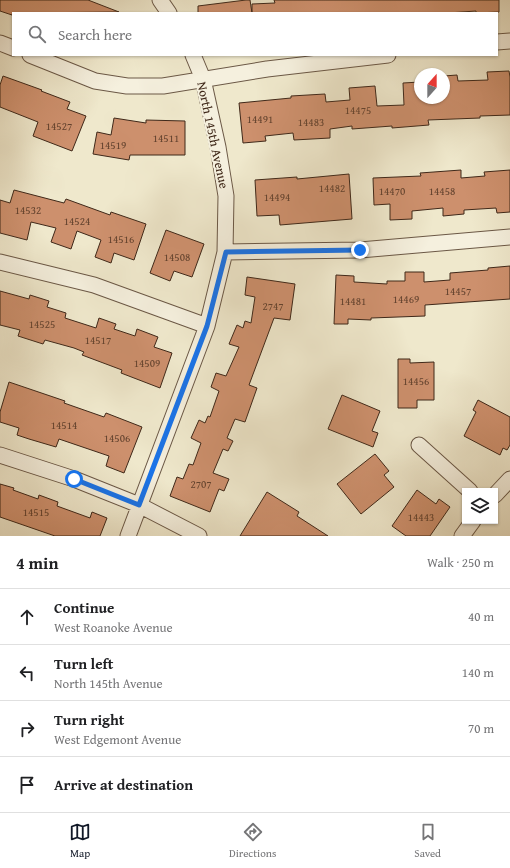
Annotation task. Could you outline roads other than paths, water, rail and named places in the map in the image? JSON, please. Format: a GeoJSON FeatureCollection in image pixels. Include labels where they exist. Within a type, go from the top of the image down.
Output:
{"type":"FeatureCollection","features":[{"type":"Feature","properties":{"kind":"street"},"geometry":{"type":"LineString","coordinates":[[160,0],[168,12]]}},
{"type":"Feature","properties":{"kind":"street"},"geometry":{"type":"LineString","coordinates":[[498,42],[510,41]]}},
{"type":"Feature","properties":{"kind":"street"},"geometry":{"type":"LineString","coordinates":[[0,43],[12,48]]}},
{"type":"Feature","properties":{"kind":"street"},"geometry":{"type":"LineString","coordinates":[[32,56],[94,81],[127,86],[163,86],[267,69],[379,56]]}},
{"type":"Feature","properties":{"kind":"street","name":"North 145th Avenue"},"geometry":{"type":"LineString","coordinates":[[128,536],[207,326],[226,252],[226,196],[218,147],[202,79],[193,56]]}},
{"type":"Feature","properties":{"kind":"street"},"geometry":{"type":"LineString","coordinates":[[226,252],[360,250],[510,237]]}},
{"type":"Feature","properties":{"kind":"street"},"geometry":{"type":"LineString","coordinates":[[0,262],[94,285],[207,326]]}},
{"type":"Feature","properties":{"kind":"street"},"geometry":{"type":"LineString","coordinates":[[419,445],[467,488]]}},
{"type":"Feature","properties":{"kind":"street"},"geometry":{"type":"LineString","coordinates":[[0,455],[74,479],[139,505],[199,536]]}},
{"type":"Feature","properties":{"kind":"street"},"geometry":{"type":"LineString","coordinates":[[498,492],[510,479]]}},
{"type":"Feature","properties":{"kind":"street"},"geometry":{"type":"LineString","coordinates":[[462,536],[471,524]]}}]}
